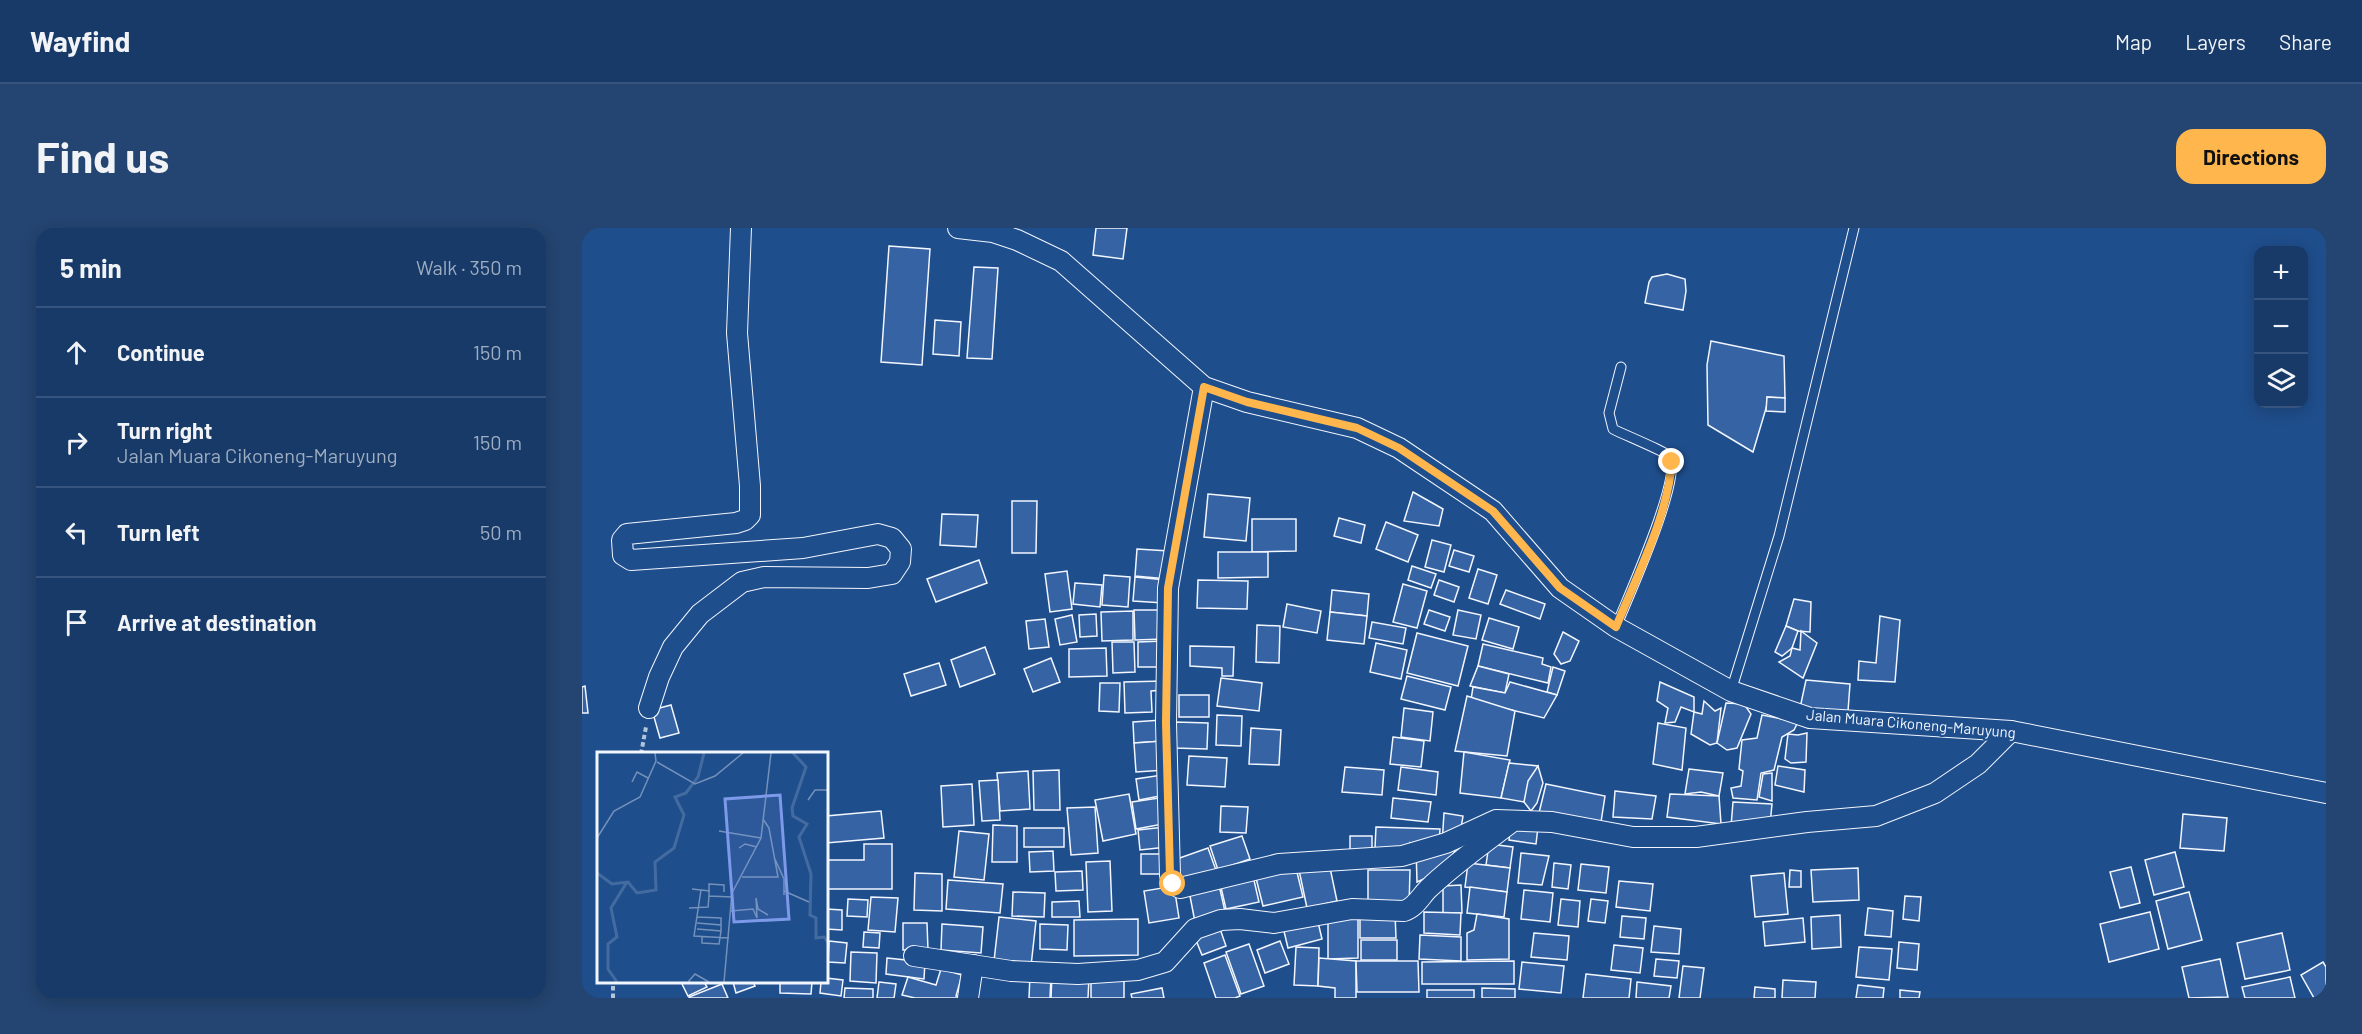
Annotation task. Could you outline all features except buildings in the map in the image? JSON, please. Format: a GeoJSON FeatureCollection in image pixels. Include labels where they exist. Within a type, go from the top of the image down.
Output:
{"type":"FeatureCollection","features":[{"type":"Feature","properties":{"kind":"street"},"geometry":{"type":"LineString","coordinates":[[649,708],[659,677],[673,647],[700,614],[742,582],[764,577],[868,578],[892,574],[900,562],[901,549],[891,538],[879,534],[803,548],[631,560],[622,555],[622,540],[627,534],[736,523],[745,520],[750,515],[750,486],[736,333],[741,228]]}},
{"type":"Feature","properties":{"kind":"street","name":"Jalan Muara Cikoneng-Maruyung"},"geometry":{"type":"LineString","coordinates":[[958,228],[993,232],[1017,240],[1061,261],[1204,387],[1247,402],[1357,428],[1399,448],[1493,511],[1560,588],[1616,627],[1731,691],[1810,718],[2011,731],[2326,793]]}},
{"type":"Feature","properties":{"kind":"street"},"geometry":{"type":"LineString","coordinates":[[1204,387],[1168,588],[1166,734],[1170,875],[1173,884],[1184,889],[1279,864],[1402,856],[1446,843],[1496,820],[1552,822],[1633,837],[1696,837],[1807,822],[1876,816],[1935,793],[1978,764],[2011,731]]}},
{"type":"Feature","properties":{"kind":"street"},"geometry":{"type":"LineString","coordinates":[[914,956],[1011,971],[1078,974],[1138,970],[1165,962],[1195,929],[1221,920],[1240,919],[1280,923],[1358,908],[1409,909],[1453,867],[1515,819]]}},
{"type":"Feature","properties":{"kind":"street"},"geometry":{"type":"LineString","coordinates":[[968,998],[973,965]]}},
{"type":"Feature","properties":{"kind":"lane"},"geometry":{"type":"LineString","coordinates":[[1731,691],[1779,536],[1854,228]]}},
{"type":"Feature","properties":{"kind":"lane"},"geometry":{"type":"LineString","coordinates":[[1616,627],[1653,535],[1670,482],[1672,462],[1664,451],[1631,439],[1613,429],[1609,413],[1621,367]]}},
{"type":"Feature","properties":{"kind":"path"},"geometry":{"type":"LineString","coordinates":[[641,752],[649,708]]}},
{"type":"Feature","properties":{"kind":"route"},"geometry":{"type":"LineString","coordinates":[[1173,884],[1170,875],[1166,723],[1168,588],[1204,387],[1247,402],[1357,428],[1399,448],[1493,511],[1560,588],[1616,627],[1653,535],[1670,482],[1672,462]]}}]}
